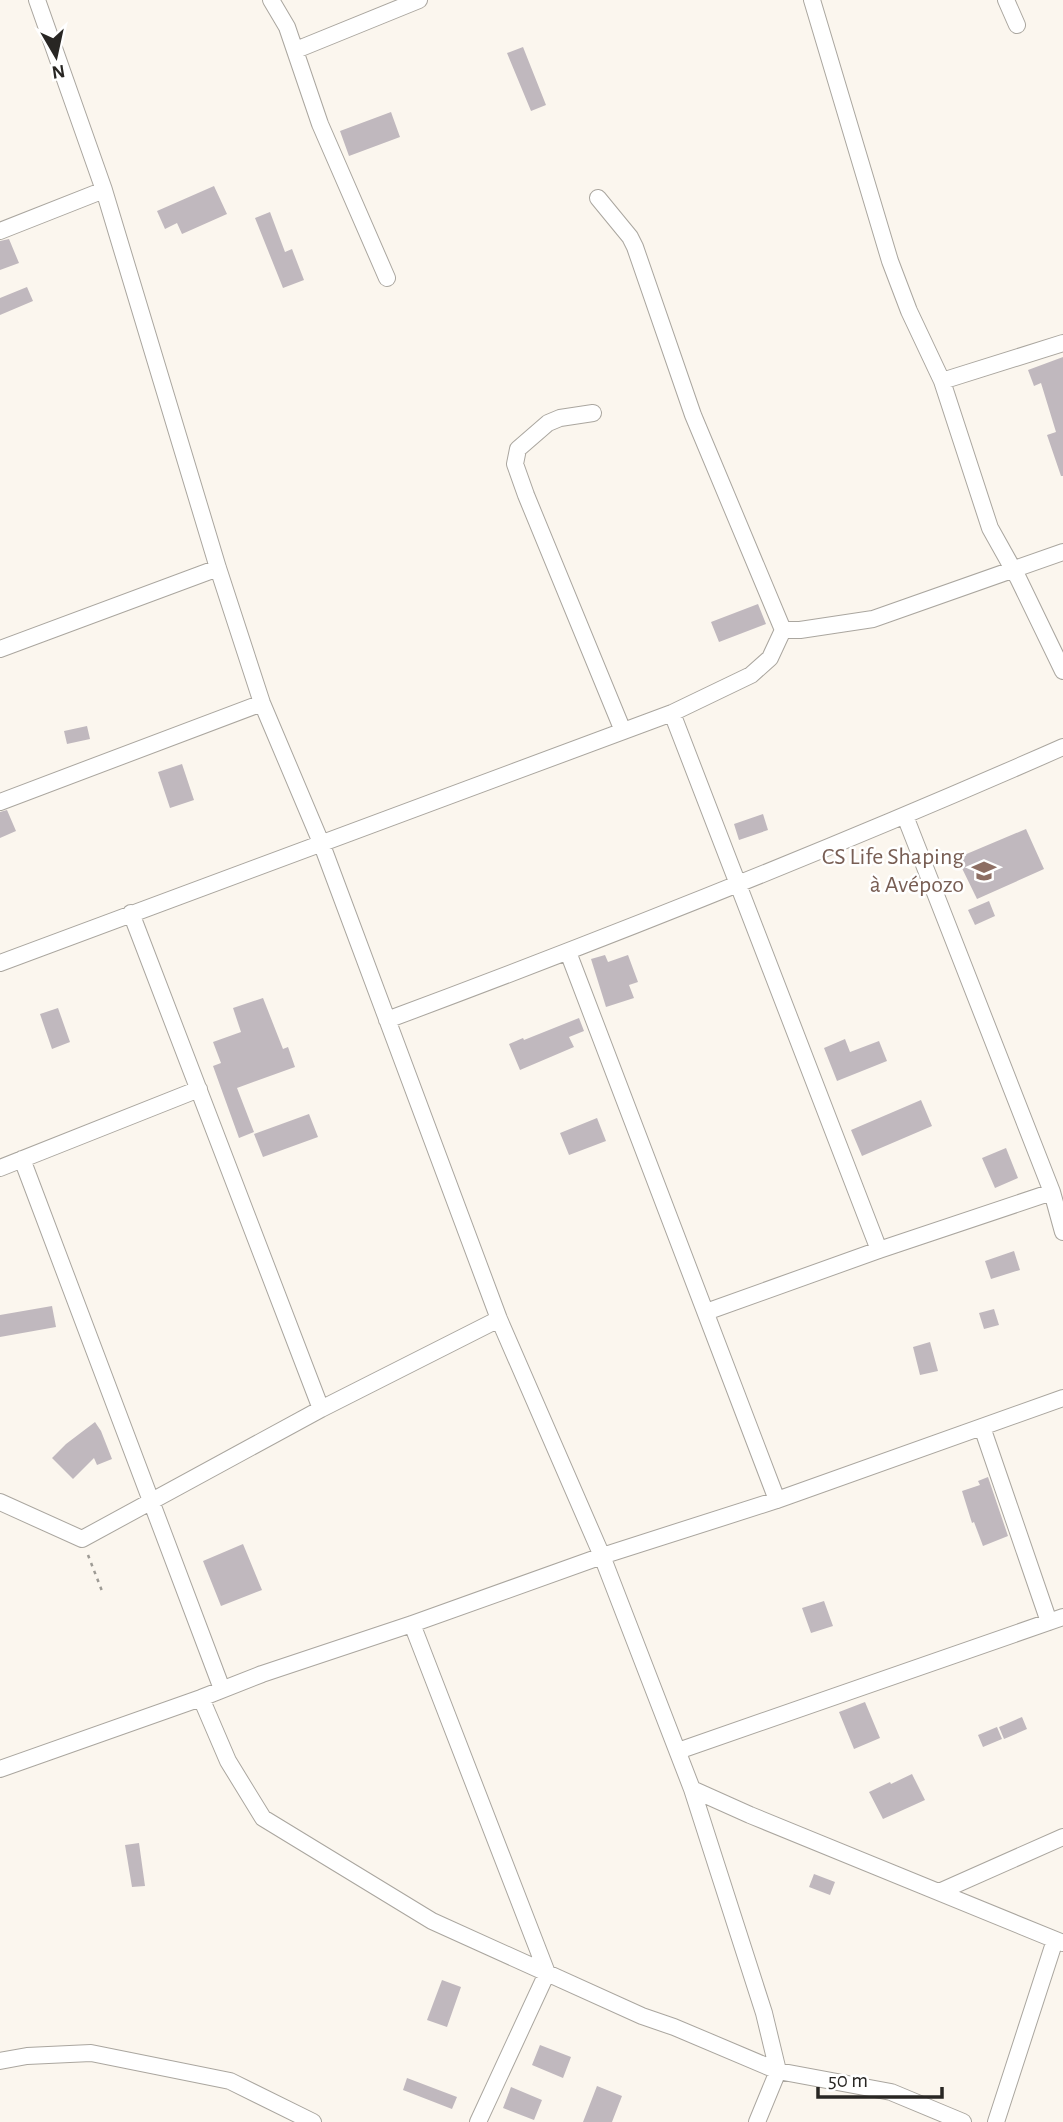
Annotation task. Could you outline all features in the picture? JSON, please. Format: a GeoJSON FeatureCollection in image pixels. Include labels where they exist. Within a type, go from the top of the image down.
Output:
{"type":"FeatureCollection","features":[{"type":"Feature","properties":{"kind":"street"},"geometry":{"type":"LineString","coordinates":[[37,0],[104,190],[218,568],[262,703],[322,845],[499,1319],[602,1556],[692,1789],[764,2013],[778,2071],[757,2122]]}},
{"type":"Feature","properties":{"kind":"street"},"geometry":{"type":"LineString","coordinates":[[271,0],[287,27],[320,124],[387,278]]}},
{"type":"Feature","properties":{"kind":"street"},"geometry":{"type":"LineString","coordinates":[[296,50],[419,0]]}},
{"type":"Feature","properties":{"kind":"street"},"geometry":{"type":"LineString","coordinates":[[812,0],[890,261],[909,311],[943,381],[990,528],[1063,671]]}},
{"type":"Feature","properties":{"kind":"street"},"geometry":{"type":"LineString","coordinates":[[1006,0],[1017,25]]}},
{"type":"Feature","properties":{"kind":"street"},"geometry":{"type":"LineString","coordinates":[[0,231],[104,190]]}},
{"type":"Feature","properties":{"kind":"street"},"geometry":{"type":"LineString","coordinates":[[0,963],[672,713],[751,675],[770,658],[783,630],[693,415],[635,247],[598,198]]}},
{"type":"Feature","properties":{"kind":"street"},"geometry":{"type":"LineString","coordinates":[[943,381],[1063,343]]}},
{"type":"Feature","properties":{"kind":"street"},"geometry":{"type":"LineString","coordinates":[[593,413],[560,418],[548,423],[518,449],[515,464],[623,731]]}},
{"type":"Feature","properties":{"kind":"street"},"geometry":{"type":"LineString","coordinates":[[783,630],[873,619],[1063,552]]}},
{"type":"Feature","properties":{"kind":"street"},"geometry":{"type":"LineString","coordinates":[[0,649],[218,568]]}},
{"type":"Feature","properties":{"kind":"street"},"geometry":{"type":"LineString","coordinates":[[0,802],[262,703]]}},
{"type":"Feature","properties":{"kind":"street"},"geometry":{"type":"LineString","coordinates":[[672,713],[879,1250]]}},
{"type":"Feature","properties":{"kind":"street"},"geometry":{"type":"LineString","coordinates":[[387,1020],[568,952],[905,816],[1063,747]]}},
{"type":"Feature","properties":{"kind":"street"},"geometry":{"type":"LineString","coordinates":[[905,816],[1052,1192],[1063,1232]]}},
{"type":"Feature","properties":{"kind":"street"},"geometry":{"type":"LineString","coordinates":[[131,913],[321,1409]]}},
{"type":"Feature","properties":{"kind":"street"},"geometry":{"type":"LineString","coordinates":[[568,952],[777,1500]]}},
{"type":"Feature","properties":{"kind":"street"},"geometry":{"type":"LineString","coordinates":[[0,1168],[199,1089]]}},
{"type":"Feature","properties":{"kind":"street"},"geometry":{"type":"LineString","coordinates":[[22,1158],[222,1689]]}},
{"type":"Feature","properties":{"kind":"street"},"geometry":{"type":"LineString","coordinates":[[706,1312],[1052,1192]]}},
{"type":"Feature","properties":{"kind":"street"},"geometry":{"type":"LineString","coordinates":[[0,1502],[82,1539],[321,1409],[499,1319]]}},
{"type":"Feature","properties":{"kind":"street"},"geometry":{"type":"LineString","coordinates":[[0,1769],[602,1556],[777,1500],[1063,1398]]}},
{"type":"Feature","properties":{"kind":"street"},"geometry":{"type":"LineString","coordinates":[[678,1751],[1056,1620],[982,1427]]}},
{"type":"Feature","properties":{"kind":"street"},"geometry":{"type":"LineString","coordinates":[[412,1624],[547,1973],[478,2122]]}},
{"type":"Feature","properties":{"kind":"street"},"geometry":{"type":"LineString","coordinates":[[201,1698],[228,1761],[264,1818],[432,1921],[642,2016],[778,2071],[891,2092],[962,2122]]}},
{"type":"Feature","properties":{"kind":"street"},"geometry":{"type":"LineString","coordinates":[[692,1789],[1059,1941],[996,2122]]}},
{"type":"Feature","properties":{"kind":"street"},"geometry":{"type":"LineString","coordinates":[[939,1892],[1063,1837]]}},
{"type":"Feature","properties":{"kind":"street"},"geometry":{"type":"LineString","coordinates":[[0,2061],[27,2056],[91,2053],[230,2081],[313,2122]]}},
{"type":"Feature","properties":{"kind":"path"},"geometry":{"type":"LineString","coordinates":[[82,1539],[102,1591]]}},
{"type":"Feature","properties":{"kind":"building"},"geometry":{"type":"Polygon","coordinates":[[[523,47],[546,105],[531,111],[507,53],[523,47]]]}},
{"type":"Feature","properties":{"kind":"building"},"geometry":{"type":"Polygon","coordinates":[[[391,112],[400,137],[349,156],[340,131],[391,112]]]}},
{"type":"Feature","properties":{"kind":"building"},"geometry":{"type":"Polygon","coordinates":[[[214,186],[227,214],[182,234],[177,223],[165,229],[157,211],[214,186]]]}},
{"type":"Feature","properties":{"kind":"building"},"geometry":{"type":"Polygon","coordinates":[[[270,212],[285,252],[292,249],[304,280],[283,288],[255,218],[270,212]]]}},
{"type":"Feature","properties":{"kind":"building"},"geometry":{"type":"Polygon","coordinates":[[[9,239],[19,263],[0,270],[0,241],[9,239]]]}},
{"type":"Feature","properties":{"kind":"building"},"geometry":{"type":"Polygon","coordinates":[[[27,287],[33,301],[0,315],[0,298],[27,287]]]}},
{"type":"Feature","properties":{"kind":"building"},"geometry":{"type":"Polygon","coordinates":[[[1063,357],[1061,476],[1047,435],[1056,432],[1041,383],[1034,386],[1028,370],[1063,357]]]}},
{"type":"Feature","properties":{"kind":"building"},"geometry":{"type":"Polygon","coordinates":[[[758,604],[766,624],[719,642],[711,622],[758,604]]]}},
{"type":"Feature","properties":{"kind":"building"},"geometry":{"type":"Polygon","coordinates":[[[87,726],[90,739],[67,744],[64,731],[87,726]]]}},
{"type":"Feature","properties":{"kind":"building"},"geometry":{"type":"Polygon","coordinates":[[[182,764],[194,800],[170,808],[158,772],[182,764]]]}},
{"type":"Feature","properties":{"kind":"building"},"geometry":{"type":"Polygon","coordinates":[[[7,810],[16,831],[0,838],[0,812],[7,810]]]}},
{"type":"Feature","properties":{"kind":"building"},"geometry":{"type":"Polygon","coordinates":[[[763,814],[768,830],[739,840],[734,824],[763,814]]]}},
{"type":"Feature","properties":{"kind":"building"},"geometry":{"type":"Polygon","coordinates":[[[1026,829],[1044,869],[977,899],[957,858],[1026,829]]]}},
{"type":"Feature","properties":{"kind":"building"},"geometry":{"type":"Polygon","coordinates":[[[989,901],[995,916],[975,925],[968,910],[989,901]]]}},
{"type":"Feature","properties":{"kind":"building"},"geometry":{"type":"Polygon","coordinates":[[[605,955],[608,962],[628,955],[638,982],[629,985],[634,998],[606,1007],[591,959],[605,955]]]}},
{"type":"Feature","properties":{"kind":"building"},"geometry":{"type":"Polygon","coordinates":[[[263,998],[283,1049],[288,1047],[295,1067],[237,1088],[254,1132],[239,1138],[213,1066],[221,1063],[213,1042],[241,1032],[233,1008],[263,998]]]}},
{"type":"Feature","properties":{"kind":"building"},"geometry":{"type":"Polygon","coordinates":[[[58,1008],[70,1042],[52,1049],[40,1014],[58,1008]]]}},
{"type":"Feature","properties":{"kind":"building"},"geometry":{"type":"Polygon","coordinates":[[[579,1018],[584,1031],[569,1037],[574,1047],[520,1070],[509,1044],[579,1018]]]}},
{"type":"Feature","properties":{"kind":"building"},"geometry":{"type":"Polygon","coordinates":[[[845,1039],[850,1052],[879,1041],[887,1061],[837,1081],[824,1048],[845,1039]]]}},
{"type":"Feature","properties":{"kind":"building"},"geometry":{"type":"Polygon","coordinates":[[[921,1100],[932,1126],[862,1156],[851,1130],[921,1100]]]}},
{"type":"Feature","properties":{"kind":"building"},"geometry":{"type":"Polygon","coordinates":[[[309,1114],[318,1137],[263,1157],[254,1134],[309,1114]]]}},
{"type":"Feature","properties":{"kind":"building"},"geometry":{"type":"Polygon","coordinates":[[[597,1118],[606,1141],[569,1155],[560,1133],[597,1118]]]}},
{"type":"Feature","properties":{"kind":"building"},"geometry":{"type":"Polygon","coordinates":[[[1006,1148],[1018,1178],[995,1188],[982,1158],[1006,1148]]]}},
{"type":"Feature","properties":{"kind":"building"},"geometry":{"type":"Polygon","coordinates":[[[1014,1251],[1020,1270],[991,1279],[985,1261],[1014,1251]]]}},
{"type":"Feature","properties":{"kind":"building"},"geometry":{"type":"Polygon","coordinates":[[[52,1306],[56,1327],[0,1337],[0,1315],[52,1306]]]}},
{"type":"Feature","properties":{"kind":"building"},"geometry":{"type":"Polygon","coordinates":[[[994,1309],[999,1325],[984,1329],[979,1313],[994,1309]]]}},
{"type":"Feature","properties":{"kind":"building"},"geometry":{"type":"Polygon","coordinates":[[[930,1342],[938,1371],[920,1375],[913,1347],[930,1342]]]}},
{"type":"Feature","properties":{"kind":"building"},"geometry":{"type":"Polygon","coordinates":[[[95,1422],[112,1459],[97,1465],[94,1458],[73,1479],[52,1458],[95,1422]]]}},
{"type":"Feature","properties":{"kind":"building"},"geometry":{"type":"Polygon","coordinates":[[[988,1477],[1008,1536],[983,1546],[962,1491],[980,1485],[978,1481],[988,1477]]]}},
{"type":"Feature","properties":{"kind":"building"},"geometry":{"type":"Polygon","coordinates":[[[243,1544],[262,1590],[221,1606],[203,1561],[243,1544]]]}},
{"type":"Feature","properties":{"kind":"building"},"geometry":{"type":"Polygon","coordinates":[[[824,1601],[833,1626],[811,1633],[802,1608],[824,1601]]]}},
{"type":"Feature","properties":{"kind":"building"},"geometry":{"type":"Polygon","coordinates":[[[865,1702],[880,1738],[854,1749],[839,1712],[865,1702]]]}},
{"type":"Feature","properties":{"kind":"building"},"geometry":{"type":"Polygon","coordinates":[[[1022,1717],[1027,1729],[1004,1739],[999,1727],[1022,1717]]]}},
{"type":"Feature","properties":{"kind":"building"},"geometry":{"type":"Polygon","coordinates":[[[997,1727],[1002,1739],[983,1747],[978,1735],[997,1727]]]}},
{"type":"Feature","properties":{"kind":"building"},"geometry":{"type":"Polygon","coordinates":[[[912,1774],[925,1800],[883,1819],[869,1792],[912,1774]]]}},
{"type":"Feature","properties":{"kind":"building"},"geometry":{"type":"Polygon","coordinates":[[[139,1843],[145,1886],[132,1887],[125,1845],[139,1843]]]}},
{"type":"Feature","properties":{"kind":"building"},"geometry":{"type":"Polygon","coordinates":[[[814,1874],[835,1882],[830,1895],[809,1887],[814,1874]]]}},
{"type":"Feature","properties":{"kind":"building"},"geometry":{"type":"Polygon","coordinates":[[[442,1980],[461,1987],[447,2027],[427,2020],[442,1980]]]}},
{"type":"Feature","properties":{"kind":"building"},"geometry":{"type":"Polygon","coordinates":[[[540,2045],[571,2057],[563,2078],[532,2065],[540,2045]]]}},
{"type":"Feature","properties":{"kind":"building"},"geometry":{"type":"Polygon","coordinates":[[[407,2078],[457,2097],[452,2109],[403,2090],[407,2078]]]}},
{"type":"Feature","properties":{"kind":"building"},"geometry":{"type":"Polygon","coordinates":[[[597,2086],[622,2096],[612,2122],[583,2122],[597,2086]]]}},
{"type":"Feature","properties":{"kind":"building"},"geometry":{"type":"Polygon","coordinates":[[[511,2087],[542,2100],[534,2120],[503,2108],[511,2087]]]}},
{"type":"Feature","properties":{"kind":"place","name":"CS Life Shaping à Avépozo"},"geometry":{"type":"Point","coordinates":[984,871]}}]}
